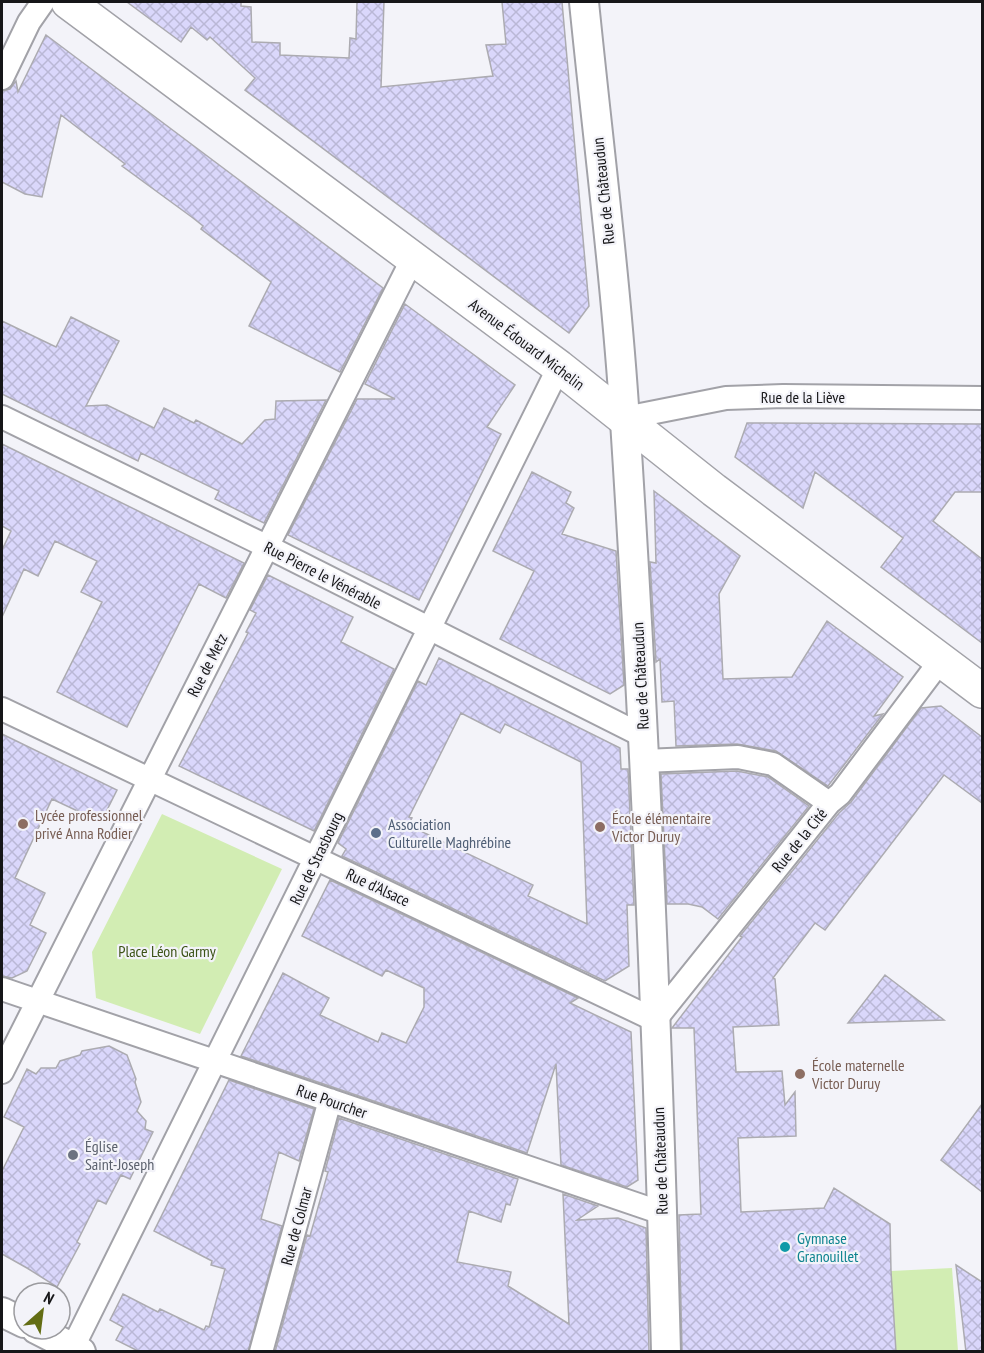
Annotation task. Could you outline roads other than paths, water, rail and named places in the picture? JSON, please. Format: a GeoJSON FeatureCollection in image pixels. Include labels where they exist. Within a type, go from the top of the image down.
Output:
{"type":"FeatureCollection","features":[{"type":"Feature","properties":{"kind":"main road","name":"Avenue Édouard Michelin"},"geometry":{"type":"LineString","coordinates":[[68,2],[559,367],[714,490],[982,691]]}},
{"type":"Feature","properties":{"kind":"street"},"geometry":{"type":"LineString","coordinates":[[2,78],[29,22],[43,2]]}},
{"type":"Feature","properties":{"kind":"street","name":"Rue de Châteaudun"},"geometry":{"type":"LineString","coordinates":[[584,2],[625,418],[644,749],[656,1020],[666,1352]]}},
{"type":"Feature","properties":{"kind":"street","name":"Rue de Metz"},"geometry":{"type":"LineString","coordinates":[[2,1072],[413,258]]}},
{"type":"Feature","properties":{"kind":"street","name":"Rue de Strasbourg"},"geometry":{"type":"LineString","coordinates":[[77,1349],[216,1061],[559,367]]}},
{"type":"Feature","properties":{"kind":"street","name":"Rue de la Liève"},"geometry":{"type":"LineString","coordinates":[[625,418],[726,398],[783,396],[982,398]]}},
{"type":"Feature","properties":{"kind":"street","name":"Rue Pierre le Vénérable"},"geometry":{"type":"LineString","coordinates":[[2,417],[430,630],[644,749]]}},
{"type":"Feature","properties":{"kind":"street","name":"Rue de la Cité"},"geometry":{"type":"LineString","coordinates":[[656,1020],[829,803],[840,794],[941,660]]}},
{"type":"Feature","properties":{"kind":"street","name":"Rue d'Alsace"},"geometry":{"type":"LineString","coordinates":[[2,709],[656,1020]]}},
{"type":"Feature","properties":{"kind":"street"},"geometry":{"type":"LineString","coordinates":[[644,749],[738,757],[773,764],[829,803]]}},
{"type":"Feature","properties":{"kind":"street","name":"Rue Pourcher"},"geometry":{"type":"LineString","coordinates":[[2,989],[662,1213]]}},
{"type":"Feature","properties":{"kind":"street","name":"Rue de Colmar"},"geometry":{"type":"LineString","coordinates":[[261,1352],[330,1100]]}},
{"type":"Feature","properties":{"kind":"street"},"geometry":{"type":"LineString","coordinates":[[61,1341],[77,1349]]}},
{"type":"Feature","properties":{"kind":"place","name":"Lycée professionnel privé Anna Rodier"},"geometry":{"type":"Point","coordinates":[23,824]}},
{"type":"Feature","properties":{"kind":"place","name":"École élémentaire Victor Duruy"},"geometry":{"type":"Point","coordinates":[600,827]}},
{"type":"Feature","properties":{"kind":"place","name":"Association Culturelle Maghrébine"},"geometry":{"type":"Point","coordinates":[376,833]}},
{"type":"Feature","properties":{"kind":"place","name":"École maternelle Victor Duruy"},"geometry":{"type":"Point","coordinates":[800,1074]}},
{"type":"Feature","properties":{"kind":"place","name":"Église Saint-Joseph"},"geometry":{"type":"Point","coordinates":[73,1155]}},
{"type":"Feature","properties":{"kind":"place","name":"Gymnase Granouillet"},"geometry":{"type":"Point","coordinates":[785,1247]}},
{"type":"Feature","properties":{"kind":"park label","name":"Place Léon Garmy"},"geometry":{"type":"Point","coordinates":[167,951]}}]}
